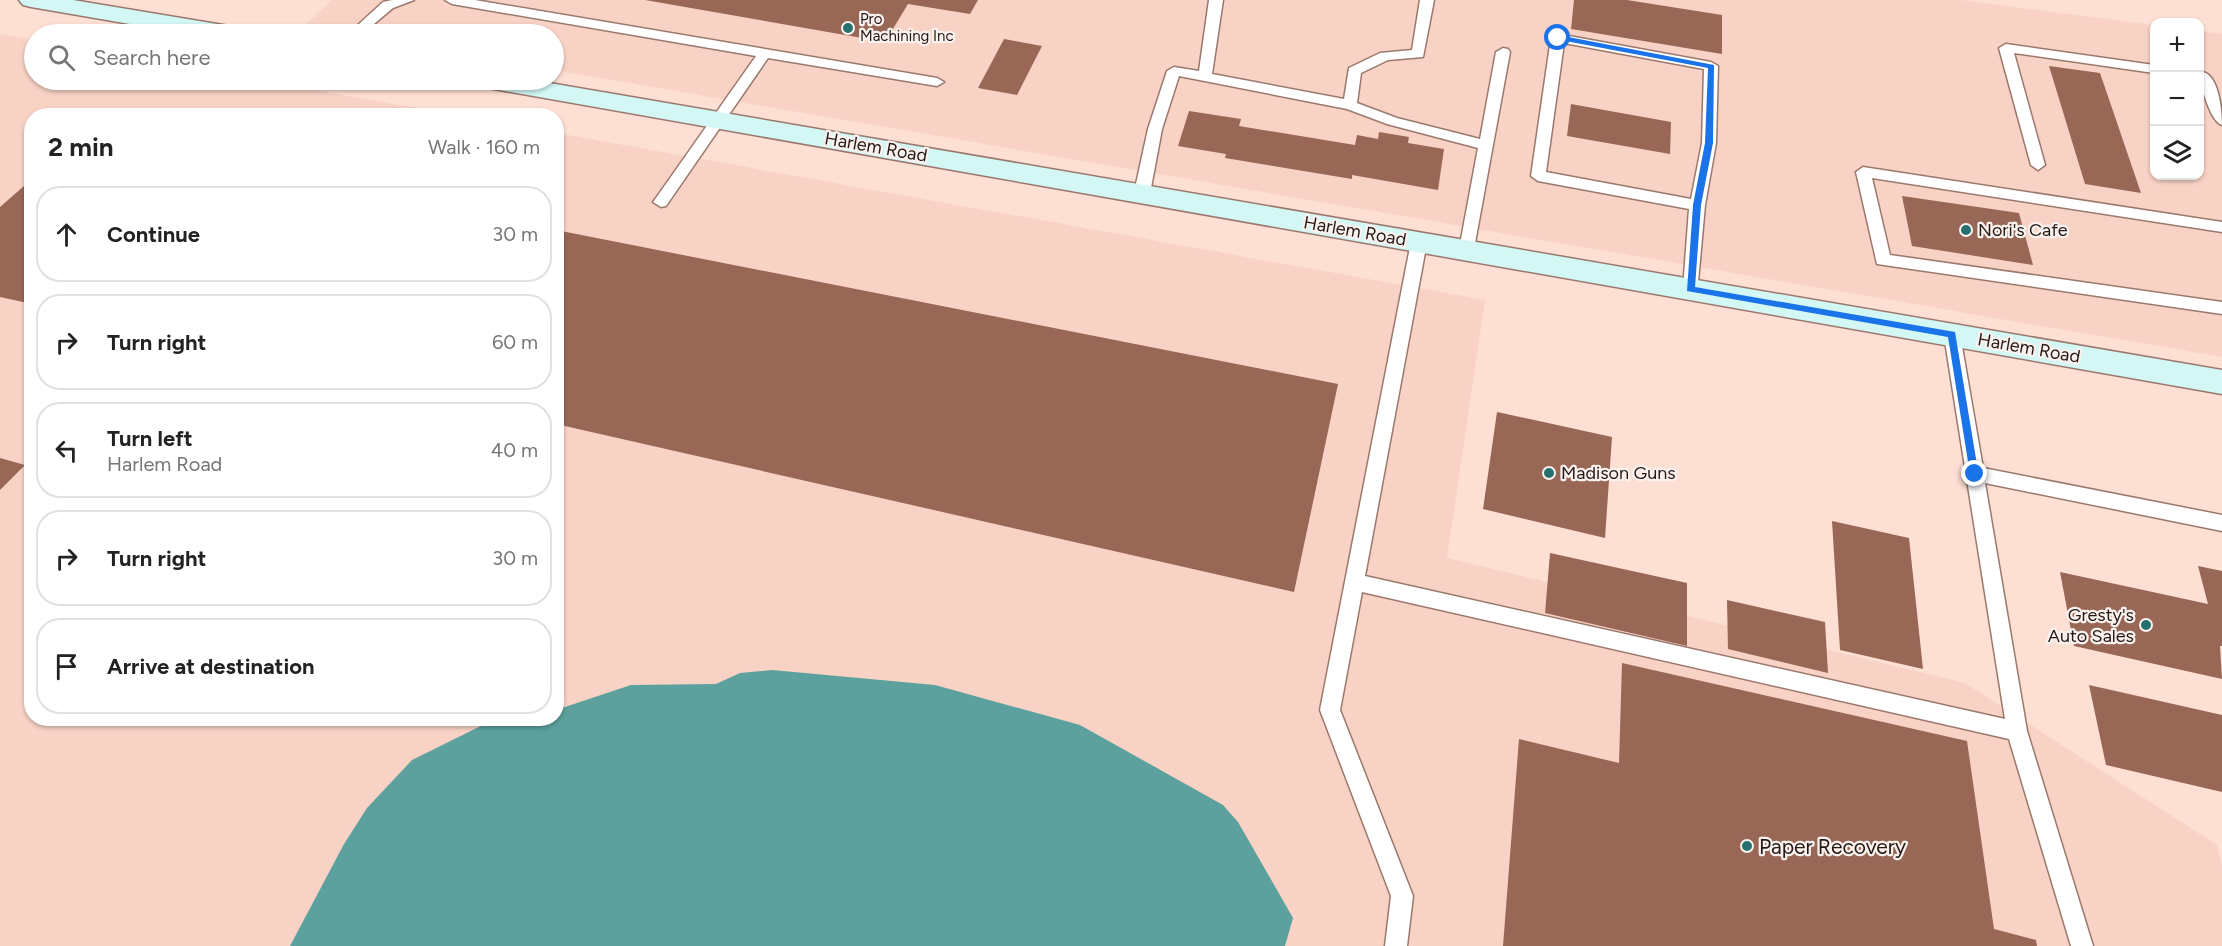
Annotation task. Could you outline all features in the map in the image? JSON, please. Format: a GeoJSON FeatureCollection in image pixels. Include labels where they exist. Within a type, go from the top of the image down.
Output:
{"type":"FeatureCollection","features":[{"type":"Feature","properties":{"kind":"main road"},"geometry":{"type":"LineString","coordinates":[[31,0],[171,24]]}},
{"type":"Feature","properties":{"kind":"main road","name":"Harlem Road"},"geometry":{"type":"LineString","coordinates":[[546,90],[2222,382]]}},
{"type":"Feature","properties":{"kind":"lane"},"geometry":{"type":"LineString","coordinates":[[366,24],[388,5],[407,0]]}},
{"type":"Feature","properties":{"kind":"lane"},"geometry":{"type":"LineString","coordinates":[[452,0],[937,82]]}},
{"type":"Feature","properties":{"kind":"lane"},"geometry":{"type":"LineString","coordinates":[[1205,77],[1216,0]]}},
{"type":"Feature","properties":{"kind":"lane"},"geometry":{"type":"LineString","coordinates":[[1350,105],[1354,71],[1385,56],[1418,54],[1427,0]]}},
{"type":"Feature","properties":{"kind":"lane"},"geometry":{"type":"LineString","coordinates":[[1690,289],[1697,205],[1709,143],[1712,66],[1558,38],[1538,176],[1697,205]]}},
{"type":"Feature","properties":{"kind":"lane"},"geometry":{"type":"LineString","coordinates":[[2038,165],[2006,48],[2150,68]]}},
{"type":"Feature","properties":{"kind":"lane"},"geometry":{"type":"LineString","coordinates":[[1467,250],[1484,145],[1503,51]]}},
{"type":"Feature","properties":{"kind":"lane"},"geometry":{"type":"LineString","coordinates":[[661,202],[764,54]]}},
{"type":"Feature","properties":{"kind":"lane"},"geometry":{"type":"LineString","coordinates":[[1142,193],[1155,129],[1174,71],[1350,105],[1392,121],[1484,145]]}},
{"type":"Feature","properties":{"kind":"lane"},"geometry":{"type":"LineString","coordinates":[[2204,76],[2222,79]]}},
{"type":"Feature","properties":{"kind":"lane"},"geometry":{"type":"LineString","coordinates":[[2204,82],[2222,120]]}},
{"type":"Feature","properties":{"kind":"lane"},"geometry":{"type":"LineString","coordinates":[[2222,227],[1863,172],[1883,260],[2222,308]]}},
{"type":"Feature","properties":{"kind":"lane"},"geometry":{"type":"LineString","coordinates":[[1396,946],[1402,896],[1330,710],[1419,242]]}},
{"type":"Feature","properties":{"kind":"lane"},"geometry":{"type":"LineString","coordinates":[[1952,335],[2018,731],[2078,923],[2082,946]]}},
{"type":"Feature","properties":{"kind":"lane"},"geometry":{"type":"LineString","coordinates":[[1975,474],[2222,523]]}},
{"type":"Feature","properties":{"kind":"lane"},"geometry":{"type":"LineString","coordinates":[[1354,582],[2018,731]]}},
{"type":"Feature","properties":{"kind":"shaded area"},"geometry":{"type":"Polygon","coordinates":[[[332,0],[1961,0],[2150,24],[2150,180],[2204,180],[2204,32],[2222,34],[2222,357],[564,72],[564,24],[306,24],[332,0]]]}},
{"type":"Feature","properties":{"kind":"shaded area"},"geometry":{"type":"Polygon","coordinates":[[[0,34],[24,38],[24,90],[312,90],[416,108],[24,108],[24,726],[564,726],[564,134],[1485,300],[1447,558],[1965,683],[2217,845],[2222,865],[2222,946],[0,946],[0,34]]]}},
{"type":"Feature","properties":{"kind":"water"},"geometry":{"type":"Polygon","coordinates":[[[772,670],[935,685],[1080,725],[1223,805],[1238,822],[1293,918],[1285,946],[290,946],[344,844],[367,808],[412,760],[481,726],[564,726],[564,707],[631,685],[716,684],[740,673],[772,670]]]}},
{"type":"Feature","properties":{"kind":"building","name":"Pro Machining Inc"},"geometry":{"type":"Polygon","coordinates":[[[645,0],[978,0],[970,14],[908,4],[885,42],[645,0]]]}},
{"type":"Feature","properties":{"kind":"building"},"geometry":{"type":"Polygon","coordinates":[[[1574,0],[1627,0],[1722,15],[1722,54],[1571,29],[1574,0]]]}},
{"type":"Feature","properties":{"kind":"building"},"geometry":{"type":"Polygon","coordinates":[[[1004,39],[1042,46],[1017,95],[978,88],[1004,39]]]}},
{"type":"Feature","properties":{"kind":"building"},"geometry":{"type":"Polygon","coordinates":[[[2049,66],[2100,73],[2141,193],[2085,184],[2049,66]]]}},
{"type":"Feature","properties":{"kind":"building"},"geometry":{"type":"Polygon","coordinates":[[[1571,104],[1671,122],[1670,154],[1567,136],[1571,104]]]}},
{"type":"Feature","properties":{"kind":"building"},"geometry":{"type":"Polygon","coordinates":[[[1189,111],[1241,119],[1239,126],[1355,145],[1357,135],[1378,139],[1379,132],[1409,137],[1408,143],[1444,149],[1438,190],[1352,175],[1352,179],[1225,158],[1226,154],[1178,146],[1189,111]]]}},
{"type":"Feature","properties":{"kind":"building"},"geometry":{"type":"Polygon","coordinates":[[[24,186],[24,302],[0,297],[0,207],[24,186]]]}},
{"type":"Feature","properties":{"kind":"building","name":"Nori's Cafe"},"geometry":{"type":"Polygon","coordinates":[[[1902,196],[2019,213],[2033,265],[1912,246],[1902,196]]]}},
{"type":"Feature","properties":{"kind":"building"},"geometry":{"type":"Polygon","coordinates":[[[564,232],[1338,384],[1294,592],[564,426],[564,232]]]}},
{"type":"Feature","properties":{"kind":"building","name":"Madison Guns"},"geometry":{"type":"Polygon","coordinates":[[[1497,412],[1612,437],[1605,538],[1483,509],[1497,412]]]}},
{"type":"Feature","properties":{"kind":"building"},"geometry":{"type":"Polygon","coordinates":[[[0,458],[24,465],[24,466],[0,490],[0,458]]]}},
{"type":"Feature","properties":{"kind":"building"},"geometry":{"type":"Polygon","coordinates":[[[1832,521],[1909,538],[1923,669],[1840,650],[1832,521]]]}},
{"type":"Feature","properties":{"kind":"building"},"geometry":{"type":"Polygon","coordinates":[[[1550,553],[1687,583],[1687,646],[1545,613],[1550,553]]]}},
{"type":"Feature","properties":{"kind":"building","name":"Gresty's Auto Sales"},"geometry":{"type":"Polygon","coordinates":[[[2198,566],[2222,571],[2222,646],[2220,646],[2222,679],[2074,646],[2060,572],[2208,604],[2198,566]]]}},
{"type":"Feature","properties":{"kind":"building"},"geometry":{"type":"Polygon","coordinates":[[[1727,600],[1825,622],[1828,673],[1728,649],[1727,600]]]}},
{"type":"Feature","properties":{"kind":"building","name":"Paper Recovery"},"geometry":{"type":"Polygon","coordinates":[[[1622,663],[1967,741],[1994,929],[2036,940],[2037,946],[1503,946],[1519,739],[1619,763],[1622,663]]]}},
{"type":"Feature","properties":{"kind":"building"},"geometry":{"type":"Polygon","coordinates":[[[2089,685],[2222,715],[2222,792],[2106,765],[2089,685]]]}},
{"type":"Feature","properties":{"kind":"place","name":"Pro Machining Inc"},"geometry":{"type":"Point","coordinates":[848,28]}},
{"type":"Feature","properties":{"kind":"place","name":"Nori's Cafe"},"geometry":{"type":"Point","coordinates":[1966,230]}},
{"type":"Feature","properties":{"kind":"place","name":"Madison Guns"},"geometry":{"type":"Point","coordinates":[1549,473]}},
{"type":"Feature","properties":{"kind":"place","name":"Gresty's Auto Sales"},"geometry":{"type":"Point","coordinates":[2146,625]}},
{"type":"Feature","properties":{"kind":"place","name":"Paper Recovery"},"geometry":{"type":"Point","coordinates":[1747,846]}},
{"type":"Feature","properties":{"kind":"route"},"geometry":{"type":"LineString","coordinates":[[1558,38],[1712,66],[1709,143],[1697,205],[1690,289],[1952,335],[1975,474]]}}]}
